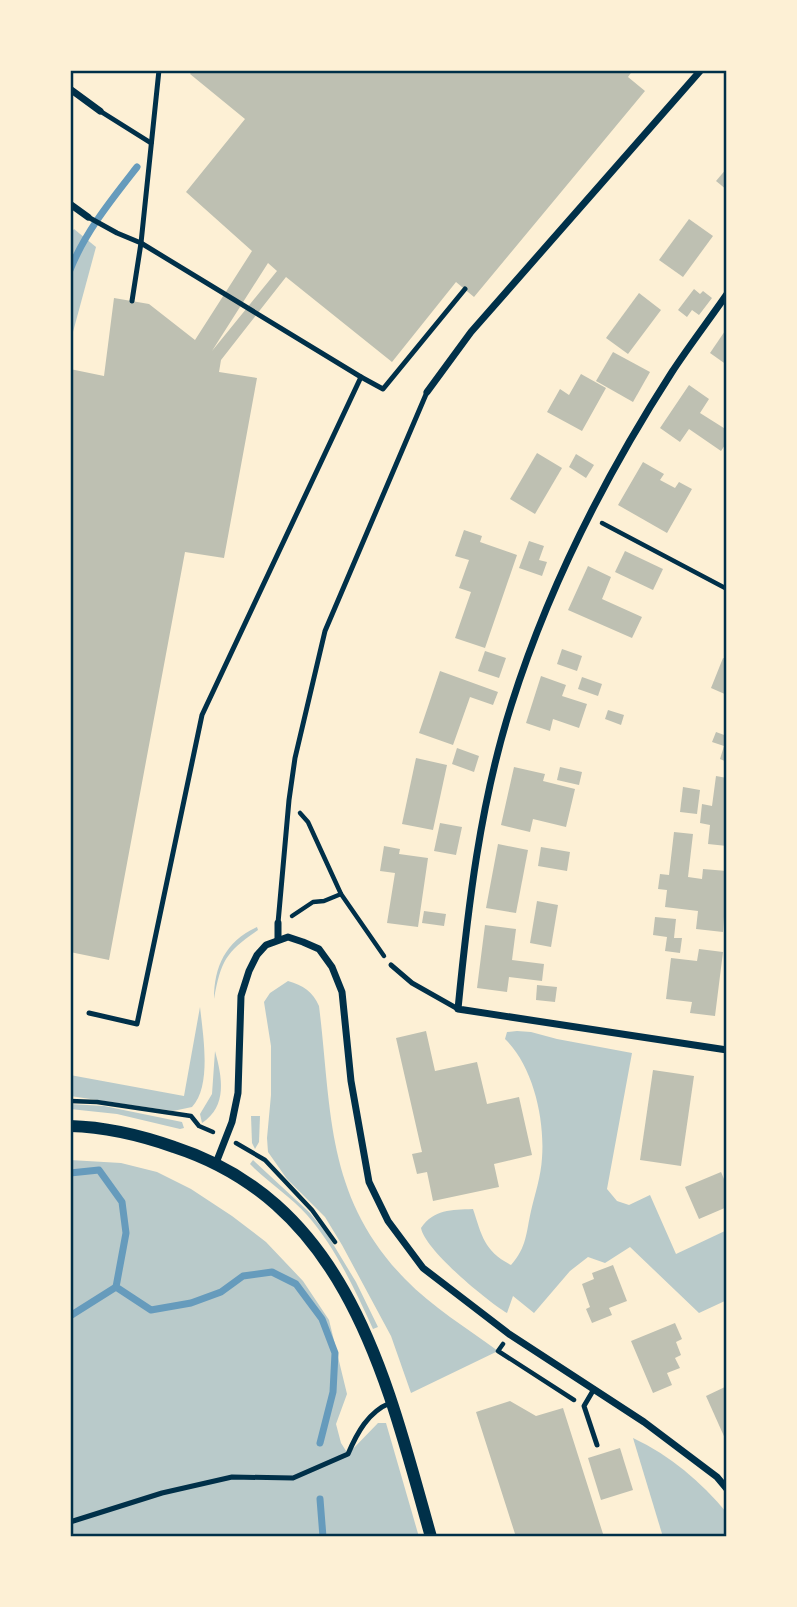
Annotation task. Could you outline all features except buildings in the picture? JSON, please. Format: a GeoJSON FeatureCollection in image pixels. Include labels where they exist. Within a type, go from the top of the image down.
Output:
{"type":"FeatureCollection","features":[{"type":"Feature","properties":{"kind":"street"},"geometry":{"type":"LineString","coordinates":[[427,392],[471,332],[701,70]]}},
{"type":"Feature","properties":{"kind":"street"},"geometry":{"type":"LineString","coordinates":[[70,89],[100,111]]}},
{"type":"Feature","properties":{"kind":"street"},"geometry":{"type":"LineString","coordinates":[[70,204],[88,216]]}},
{"type":"Feature","properties":{"kind":"street"},"geometry":{"type":"LineString","coordinates":[[727,294],[672,372],[614,469],[551,599],[510,708],[491,785],[469,902],[458,1009],[727,1050]]}},
{"type":"Feature","properties":{"kind":"street"},"geometry":{"type":"LineString","coordinates":[[278,920],[278,939]]}},
{"type":"Feature","properties":{"kind":"street"},"geometry":{"type":"LineString","coordinates":[[216,1163],[227,1138],[238,1093],[241,996],[257,955],[266,945],[288,937],[319,949],[337,978],[342,992],[351,1082],[364,1164],[377,1201],[388,1221],[423,1268],[509,1334],[672,1443],[717,1477],[727,1489]]}},
{"type":"Feature","properties":{"kind":"street"},"geometry":{"type":"LineString","coordinates":[[70,1126],[90,1126],[137,1134],[216,1163],[261,1191],[300,1226],[328,1262],[354,1308],[382,1369],[432,1537]]}},
{"type":"Feature","properties":{"kind":"lane"},"geometry":{"type":"LineString","coordinates":[[132,301],[141,243],[159,70]]}},
{"type":"Feature","properties":{"kind":"lane"},"geometry":{"type":"LineString","coordinates":[[100,111],[151,143]]}},
{"type":"Feature","properties":{"kind":"lane"},"geometry":{"type":"LineString","coordinates":[[88,216],[141,243],[383,389],[465,289]]}},
{"type":"Feature","properties":{"kind":"lane"},"geometry":{"type":"LineString","coordinates":[[89,1013],[137,1024],[202,715],[361,377]]}},
{"type":"Feature","properties":{"kind":"lane"},"geometry":{"type":"LineString","coordinates":[[278,920],[295,758],[326,631],[427,392]]}},
{"type":"Feature","properties":{"kind":"lane"},"geometry":{"type":"LineString","coordinates":[[391,965],[412,984],[458,1009]]}},
{"type":"Feature","properties":{"kind":"lane"},"geometry":{"type":"LineString","coordinates":[[594,1389],[584,1406],[597,1445]]}},
{"type":"Feature","properties":{"kind":"lane"},"geometry":{"type":"LineString","coordinates":[[70,1522],[162,1493],[232,1477],[293,1478],[348,1454],[355,1436],[376,1409],[393,1402]]}},
{"type":"Feature","properties":{"kind":"path"},"geometry":{"type":"LineString","coordinates":[[589,517],[727,589]]}},
{"type":"Feature","properties":{"kind":"path"},"geometry":{"type":"LineString","coordinates":[[289,800],[308,822],[341,894],[391,965]]}},
{"type":"Feature","properties":{"kind":"path"},"geometry":{"type":"LineString","coordinates":[[278,920],[296,916],[313,902],[341,894]]}},
{"type":"Feature","properties":{"kind":"path"},"geometry":{"type":"LineString","coordinates":[[70,1101],[97,1102],[191,1116],[199,1126],[227,1138]]}},
{"type":"Feature","properties":{"kind":"path"},"geometry":{"type":"LineString","coordinates":[[498,1351],[584,1406]]}},
{"type":"Feature","properties":{"kind":"shaded area"},"geometry":{"type":"Polygon","coordinates":[[[74,229],[96,247],[70,343],[70,235],[74,229]]]}},
{"type":"Feature","properties":{"kind":"shaded area"},"geometry":{"type":"Polygon","coordinates":[[[257,927],[258,930],[227,958],[219,975],[214,999],[216,976],[224,956],[237,940],[257,927]]]}},
{"type":"Feature","properties":{"kind":"shaded area"},"geometry":{"type":"Polygon","coordinates":[[[288,981],[307,990],[319,1006],[337,1151],[346,1184],[360,1216],[379,1248],[415,1289],[498,1351],[411,1393],[391,1336],[342,1245],[325,1217],[287,1179],[268,1152],[271,1046],[264,1002],[270,993],[288,981]]]}},
{"type":"Feature","properties":{"kind":"shaded area"},"geometry":{"type":"Polygon","coordinates":[[[200,1007],[204,1074],[198,1098],[192,1107],[173,1111],[70,1096],[70,1075],[184,1096],[200,1007]]]}},
{"type":"Feature","properties":{"kind":"shaded area"},"geometry":{"type":"Polygon","coordinates":[[[517,1031],[632,1053],[607,1189],[617,1201],[629,1205],[650,1195],[676,1254],[727,1230],[727,1300],[699,1313],[630,1247],[605,1263],[588,1257],[570,1271],[534,1313],[513,1296],[507,1313],[472,1287],[433,1249],[421,1228],[426,1222],[444,1212],[473,1209],[485,1242],[502,1260],[511,1265],[523,1246],[540,1171],[542,1143],[539,1110],[530,1078],[515,1050],[505,1039],[507,1032],[517,1031]]]}},
{"type":"Feature","properties":{"kind":"shaded area"},"geometry":{"type":"Polygon","coordinates":[[[215,1051],[221,1090],[216,1108],[202,1123],[200,1114],[212,1094],[215,1051]]]}},
{"type":"Feature","properties":{"kind":"shaded area"},"geometry":{"type":"Polygon","coordinates":[[[70,1104],[104,1106],[182,1122],[184,1128],[117,1114],[70,1109],[70,1104]]]}},
{"type":"Feature","properties":{"kind":"shaded area"},"geometry":{"type":"Polygon","coordinates":[[[251,1116],[260,1116],[259,1142],[255,1149],[252,1143],[251,1116]]]}},
{"type":"Feature","properties":{"kind":"shaded area"},"geometry":{"type":"Polygon","coordinates":[[[70,1160],[121,1163],[157,1172],[191,1189],[266,1242],[303,1281],[329,1320],[347,1394],[336,1424],[341,1443],[348,1454],[378,1423],[386,1423],[419,1537],[70,1537],[70,1160]]]}},
{"type":"Feature","properties":{"kind":"shaded area"},"geometry":{"type":"Polygon","coordinates":[[[253,1160],[309,1212],[327,1234],[356,1282],[378,1327],[373,1329],[327,1241],[295,1203],[250,1164],[253,1160]]]}},
{"type":"Feature","properties":{"kind":"shaded area"},"geometry":{"type":"Polygon","coordinates":[[[633,1438],[672,1461],[717,1501],[727,1513],[727,1537],[663,1537],[633,1438]]]}},
{"type":"Feature","properties":{"kind":"waterway"},"geometry":{"type":"LineString","coordinates":[[70,270],[91,229],[137,167]]}},
{"type":"Feature","properties":{"kind":"waterway"},"geometry":{"type":"LineString","coordinates":[[70,1173],[99,1170],[122,1202],[126,1233],[116,1287],[151,1310],[191,1303],[221,1292],[243,1276],[272,1272],[296,1284],[322,1319],[335,1353],[333,1392],[320,1443]]}},
{"type":"Feature","properties":{"kind":"waterway"},"geometry":{"type":"LineString","coordinates":[[70,1316],[116,1287]]}},
{"type":"Feature","properties":{"kind":"waterway"},"geometry":{"type":"LineString","coordinates":[[320,1499],[323,1537]]}}]}
